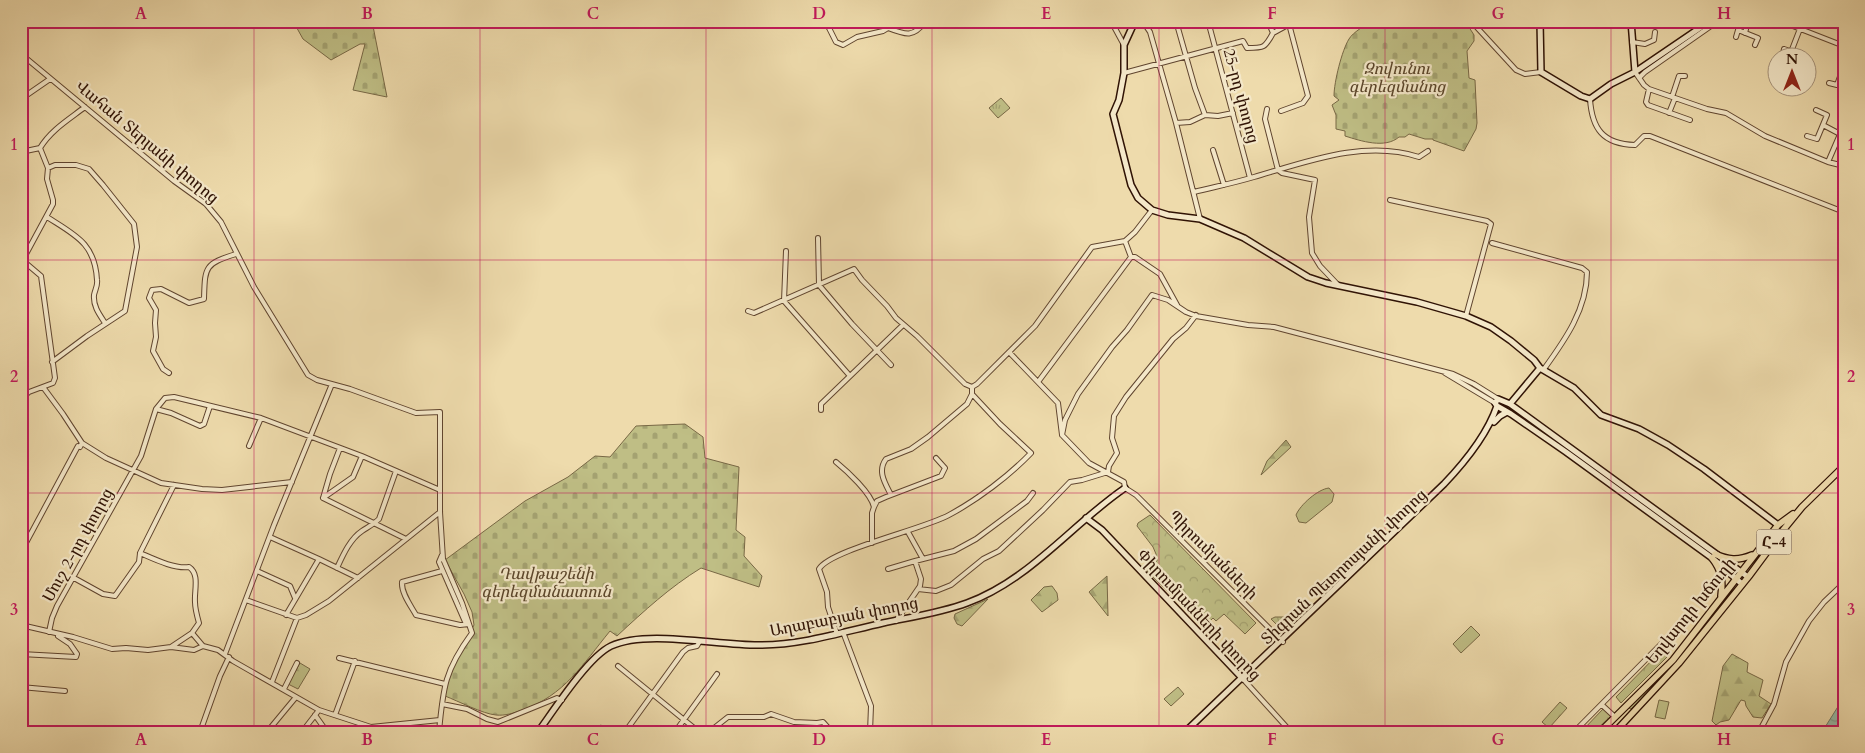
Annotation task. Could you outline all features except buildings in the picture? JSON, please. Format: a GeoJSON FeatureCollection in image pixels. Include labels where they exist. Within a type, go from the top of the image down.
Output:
{"type":"FeatureCollection","features":[{"type":"Feature","properties":{"kind":"main road","name":"Եղվարդի խճուղի"},"geometry":{"type":"LineString","coordinates":[[1615,732],[1679,663],[1802,507],[1844,466]]}},
{"type":"Feature","properties":{"kind":"main road","name":"Եղվարդի խճուղի"},"geometry":{"type":"LineString","coordinates":[[1600,732],[1673,660],[1740,571],[1778,525],[1802,507]]}},
{"type":"Feature","properties":{"kind":"main road"},"geometry":{"type":"LineString","coordinates":[[1714,556],[1730,560],[1743,559],[1754,555]]}},
{"type":"Feature","properties":{"kind":"main road"},"geometry":{"type":"LineString","coordinates":[[1714,556],[1722,576],[1721,598]]}},
{"type":"Feature","properties":{"kind":"main road"},"geometry":{"type":"LineString","coordinates":[[1710,613],[1716,618]]}},
{"type":"Feature","properties":{"kind":"main road"},"geometry":{"type":"LineString","coordinates":[[1625,708],[1631,715]]}},
{"type":"Feature","properties":{"kind":"street"},"geometry":{"type":"LineString","coordinates":[[21,24],[32,21]]}},
{"type":"Feature","properties":{"kind":"street"},"geometry":{"type":"LineString","coordinates":[[822,21],[829,28],[836,42],[843,45],[857,37],[888,28]]}},
{"type":"Feature","properties":{"kind":"street"},"geometry":{"type":"LineString","coordinates":[[877,21],[888,28],[904,34],[910,34],[919,30],[926,21]]}},
{"type":"Feature","properties":{"kind":"street"},"geometry":{"type":"LineString","coordinates":[[1176,21],[1205,115]]}},
{"type":"Feature","properties":{"kind":"street","name":"25-րդ փողոց"},"geometry":{"type":"LineString","coordinates":[[1208,21],[1250,178]]}},
{"type":"Feature","properties":{"kind":"street"},"geometry":{"type":"LineString","coordinates":[[1268,21],[1273,33]]}},
{"type":"Feature","properties":{"kind":"street"},"geometry":{"type":"LineString","coordinates":[[1124,73],[1244,41],[1247,48],[1263,48],[1267,45],[1273,33],[1295,21]]}},
{"type":"Feature","properties":{"kind":"street"},"geometry":{"type":"LineString","coordinates":[[1471,21],[1516,70],[1525,74],[1541,72],[1581,96],[1590,99]]}},
{"type":"Feature","properties":{"kind":"street"},"geometry":{"type":"LineString","coordinates":[[1540,21],[1541,72]]}},
{"type":"Feature","properties":{"kind":"street"},"geometry":{"type":"LineString","coordinates":[[1631,21],[1635,72],[1649,89],[1726,114],[1765,136],[1828,162],[1844,166]]}},
{"type":"Feature","properties":{"kind":"street"},"geometry":{"type":"LineString","coordinates":[[1590,99],[1611,84],[1635,72],[1710,21]]}},
{"type":"Feature","properties":{"kind":"street"},"geometry":{"type":"LineString","coordinates":[[1639,78],[1718,21]]}},
{"type":"Feature","properties":{"kind":"street"},"geometry":{"type":"LineString","coordinates":[[1745,33],[1748,21]]}},
{"type":"Feature","properties":{"kind":"street"},"geometry":{"type":"LineString","coordinates":[[1780,21],[1844,46]]}},
{"type":"Feature","properties":{"kind":"street"},"geometry":{"type":"LineString","coordinates":[[1793,48],[1804,21]]}},
{"type":"Feature","properties":{"kind":"street"},"geometry":{"type":"LineString","coordinates":[[1113,23],[1124,45]]}},
{"type":"Feature","properties":{"kind":"street"},"geometry":{"type":"LineString","coordinates":[[1200,219],[1159,64],[1146,26],[1134,23],[1124,45],[1124,73],[1119,100],[1113,114],[1131,185],[1138,198],[1152,210],[1168,215],[1200,219],[1244,238],[1308,277],[1340,286],[1417,302],[1466,316],[1491,327],[1511,341],[1542,369],[1574,388],[1601,415],[1639,429],[1668,445],[1704,469],[1778,525]]}},
{"type":"Feature","properties":{"kind":"street"},"geometry":{"type":"LineString","coordinates":[[1281,111],[1299,105],[1306,101],[1308,96],[1289,24]]}},
{"type":"Feature","properties":{"kind":"street"},"geometry":{"type":"LineString","coordinates":[[1736,37],[1738,30],[1758,38],[1755,46]]}},
{"type":"Feature","properties":{"kind":"street"},"geometry":{"type":"LineString","coordinates":[[1632,42],[1645,44],[1654,40],[1655,32]]}},
{"type":"Feature","properties":{"kind":"street","name":"Վահան Տերյանի փողոց"},"geometry":{"type":"LineString","coordinates":[[21,54],[174,181],[206,204],[221,222],[254,287],[308,375],[416,413],[440,412],[440,490]]}},
{"type":"Feature","properties":{"kind":"street"},"geometry":{"type":"LineString","coordinates":[[1829,84],[1837,85],[1842,77],[1842,71]]}},
{"type":"Feature","properties":{"kind":"street"},"geometry":{"type":"LineString","coordinates":[[1669,113],[1679,76],[1684,76]]}},
{"type":"Feature","properties":{"kind":"street"},"geometry":{"type":"LineString","coordinates":[[21,99],[50,79]]}},
{"type":"Feature","properties":{"kind":"street"},"geometry":{"type":"LineString","coordinates":[[1649,89],[1646,102],[1648,105],[1690,120]]}},
{"type":"Feature","properties":{"kind":"street"},"geometry":{"type":"LineString","coordinates":[[1590,99],[1592,117],[1599,131],[1608,140],[1620,145],[1635,146],[1644,136],[1650,136],[1844,212]]}},
{"type":"Feature","properties":{"kind":"street"},"geometry":{"type":"LineString","coordinates":[[21,152],[40,148],[46,138],[85,107]]}},
{"type":"Feature","properties":{"kind":"street"},"geometry":{"type":"LineString","coordinates":[[1267,109],[1265,119],[1278,170],[1282,173],[1315,180],[1309,217],[1312,253],[1320,266],[1340,286]]}},
{"type":"Feature","properties":{"kind":"street"},"geometry":{"type":"LineString","coordinates":[[1807,136],[1817,139],[1827,115],[1816,110]]}},
{"type":"Feature","properties":{"kind":"street"},"geometry":{"type":"LineString","coordinates":[[1176,123],[1190,122],[1205,115],[1218,116],[1233,113]]}},
{"type":"Feature","properties":{"kind":"street"},"geometry":{"type":"LineString","coordinates":[[1823,125],[1840,134]]}},
{"type":"Feature","properties":{"kind":"street"},"geometry":{"type":"LineString","coordinates":[[1828,162],[1844,125]]}},
{"type":"Feature","properties":{"kind":"street"},"geometry":{"type":"LineString","coordinates":[[21,268],[29,247],[47,217],[53,200],[49,189],[48,168],[40,148]]}},
{"type":"Feature","properties":{"kind":"street"},"geometry":{"type":"LineString","coordinates":[[1213,150],[1224,185]]}},
{"type":"Feature","properties":{"kind":"street"},"geometry":{"type":"LineString","coordinates":[[1194,192],[1356,151],[1405,152],[1419,157],[1428,151]]}},
{"type":"Feature","properties":{"kind":"street"},"geometry":{"type":"LineString","coordinates":[[48,168],[55,165],[76,165],[89,169],[134,224],[138,247],[126,309],[123,313],[52,362]]}},
{"type":"Feature","properties":{"kind":"street"},"geometry":{"type":"LineString","coordinates":[[1390,200],[1458,214],[1487,221],[1491,224],[1466,316]]}},
{"type":"Feature","properties":{"kind":"street"},"geometry":{"type":"LineString","coordinates":[[972,387],[1035,326],[1092,247],[1125,241],[1135,232],[1152,210]]}},
{"type":"Feature","properties":{"kind":"street"},"geometry":{"type":"LineString","coordinates":[[47,217],[75,235],[89,248],[98,282],[94,297],[96,309],[106,323]]}},
{"type":"Feature","properties":{"kind":"street"},"geometry":{"type":"LineString","coordinates":[[818,238],[819,285],[852,324],[891,365]]}},
{"type":"Feature","properties":{"kind":"street"},"geometry":{"type":"LineString","coordinates":[[1125,241],[1131,257]]}},
{"type":"Feature","properties":{"kind":"street","name":"Տիգրան Պետրոսյանի փողոց"},"geometry":{"type":"LineString","coordinates":[[1186,732],[1450,483],[1496,420],[1511,410],[1574,326],[1587,272],[1582,268],[1492,243]]}},
{"type":"Feature","properties":{"kind":"street"},"geometry":{"type":"LineString","coordinates":[[786,251],[784,301],[850,376]]}},
{"type":"Feature","properties":{"kind":"street"},"geometry":{"type":"LineString","coordinates":[[169,373],[163,369],[153,351],[156,337],[154,323],[156,310],[149,298],[152,290],[161,289],[190,303],[204,299],[204,277],[208,268],[217,260],[236,254]]}},
{"type":"Feature","properties":{"kind":"street"},"geometry":{"type":"LineString","coordinates":[[1131,257],[1135,257],[1160,274],[1177,305]]}},
{"type":"Feature","properties":{"kind":"street"},"geometry":{"type":"LineString","coordinates":[[1038,382],[1131,257]]}},
{"type":"Feature","properties":{"kind":"street"},"geometry":{"type":"LineString","coordinates":[[21,399],[29,392],[53,383],[55,380],[41,276],[23,260]]}},
{"type":"Feature","properties":{"kind":"street"},"geometry":{"type":"LineString","coordinates":[[748,311],[754,313],[854,269],[904,325],[918,336],[964,384],[972,387]]}},
{"type":"Feature","properties":{"kind":"street"},"geometry":{"type":"LineString","coordinates":[[1062,435],[1065,420],[1078,394],[1152,295],[1168,300],[1196,315],[1248,325],[1274,327],[1454,374],[1474,384],[1497,403],[1511,410],[1714,556],[1748,577]]}},
{"type":"Feature","properties":{"kind":"street"},"geometry":{"type":"LineString","coordinates":[[918,589],[936,591],[951,585],[983,559],[999,551],[1070,482],[1108,472],[1109,466],[1117,453],[1112,438],[1114,416],[1126,397],[1173,339],[1186,328],[1196,315]]}},
{"type":"Feature","properties":{"kind":"street"},"geometry":{"type":"LineString","coordinates":[[821,410],[821,404],[904,325]]}},
{"type":"Feature","properties":{"kind":"street"},"geometry":{"type":"LineString","coordinates":[[1009,352],[1058,403],[1062,435]]}},
{"type":"Feature","properties":{"kind":"street"},"geometry":{"type":"LineString","coordinates":[[225,654],[332,384]]}},
{"type":"Feature","properties":{"kind":"street"},"geometry":{"type":"LineString","coordinates":[[43,387],[82,443],[106,458],[161,483],[222,490],[292,482]]}},
{"type":"Feature","properties":{"kind":"street"},"geometry":{"type":"LineString","coordinates":[[891,495],[882,476],[881,468],[886,459],[911,449],[928,437],[967,404],[972,394],[972,387]]}},
{"type":"Feature","properties":{"kind":"street"},"geometry":{"type":"LineString","coordinates":[[870,732],[871,706],[828,607],[827,592],[819,569],[824,563],[843,553],[896,534],[908,532],[948,516],[1015,470],[1031,453],[972,394]]}},
{"type":"Feature","properties":{"kind":"street"},"geometry":{"type":"LineString","coordinates":[[210,406],[204,424],[200,426],[171,413],[156,409],[165,398],[174,397],[261,418],[362,456],[440,490],[443,559],[467,624]]}},
{"type":"Feature","properties":{"kind":"street"},"geometry":{"type":"LineString","coordinates":[[1497,403],[1511,410]]}},
{"type":"Feature","properties":{"kind":"street","name":"Տիգրան Պետրոսյանի փողոց"},"geometry":{"type":"LineString","coordinates":[[1282,641],[1444,484],[1488,428],[1497,403]]}},
{"type":"Feature","properties":{"kind":"street","name":"Մուշ 2-րդ փողոց"},"geometry":{"type":"LineString","coordinates":[[50,632],[52,618],[58,606],[141,456],[156,409]]}},
{"type":"Feature","properties":{"kind":"street"},"geometry":{"type":"LineString","coordinates":[[249,446],[261,418]]}},
{"type":"Feature","properties":{"kind":"street","name":"Պիրումյանների"},"geometry":{"type":"LineString","coordinates":[[1062,435],[1089,462],[1124,482],[1125,488],[1136,495],[1282,641]]}},
{"type":"Feature","properties":{"kind":"street"},"geometry":{"type":"LineString","coordinates":[[21,552],[78,446],[80,447],[82,443]]}},
{"type":"Feature","properties":{"kind":"street"},"geometry":{"type":"LineString","coordinates":[[323,498],[340,448]]}},
{"type":"Feature","properties":{"kind":"street"},"geometry":{"type":"LineString","coordinates":[[323,498],[354,477],[362,456]]}},
{"type":"Feature","properties":{"kind":"street"},"geometry":{"type":"LineString","coordinates":[[872,543],[872,513],[877,501],[941,476],[945,468],[936,458]]}},
{"type":"Feature","properties":{"kind":"street"},"geometry":{"type":"LineString","coordinates":[[836,462],[871,499],[874,506]]}},
{"type":"Feature","properties":{"kind":"street"},"geometry":{"type":"LineString","coordinates":[[337,568],[347,547],[360,532],[375,524],[379,519],[396,471]]}},
{"type":"Feature","properties":{"kind":"street"},"geometry":{"type":"LineString","coordinates":[[74,578],[103,594],[115,596],[139,562],[140,553],[174,485]]}},
{"type":"Feature","properties":{"kind":"street","name":"Աղաբաբյան փողոց"},"geometry":{"type":"LineString","coordinates":[[538,732],[592,662],[611,646],[642,638],[761,646],[792,643],[943,611],[967,603],[1004,584],[1048,552],[1086,518],[1125,488]]}},
{"type":"Feature","properties":{"kind":"street"},"geometry":{"type":"LineString","coordinates":[[888,569],[915,560],[954,551],[976,539],[1027,501],[1034,493]]}},
{"type":"Feature","properties":{"kind":"street"},"geometry":{"type":"LineString","coordinates":[[323,498],[406,539]]}},
{"type":"Feature","properties":{"kind":"street"},"geometry":{"type":"LineString","coordinates":[[246,600],[297,618],[306,616],[329,601],[440,512]]}},
{"type":"Feature","properties":{"kind":"street","name":"Փիրումյանների փողոց"},"geometry":{"type":"LineString","coordinates":[[1086,518],[1102,530],[1291,732]]}},
{"type":"Feature","properties":{"kind":"street"},"geometry":{"type":"LineString","coordinates":[[908,532],[923,559]]}},
{"type":"Feature","properties":{"kind":"street"},"geometry":{"type":"LineString","coordinates":[[270,537],[358,578]]}},
{"type":"Feature","properties":{"kind":"street"},"geometry":{"type":"LineString","coordinates":[[140,553],[160,561],[193,569],[196,579],[195,603],[199,623],[192,633],[172,648]]}},
{"type":"Feature","properties":{"kind":"street"},"geometry":{"type":"LineString","coordinates":[[439,732],[445,684],[451,666],[472,632],[442,571],[439,560],[443,554]]}},
{"type":"Feature","properties":{"kind":"street"},"geometry":{"type":"LineString","coordinates":[[1714,556],[1742,584]]}},
{"type":"Feature","properties":{"kind":"street"},"geometry":{"type":"LineString","coordinates":[[286,615],[319,559]]}},
{"type":"Feature","properties":{"kind":"street"},"geometry":{"type":"LineString","coordinates":[[896,621],[918,589],[921,579],[915,560]]}},
{"type":"Feature","properties":{"kind":"street"},"geometry":{"type":"LineString","coordinates":[[257,571],[290,586],[295,598]]}},
{"type":"Feature","properties":{"kind":"street"},"geometry":{"type":"LineString","coordinates":[[442,571],[406,580],[402,582],[402,588],[416,615],[454,624],[467,624]]}},
{"type":"Feature","properties":{"kind":"street"},"geometry":{"type":"LineString","coordinates":[[1758,732],[1774,704],[1786,662],[1795,646],[1814,615],[1844,583]]}},
{"type":"Feature","properties":{"kind":"street"},"geometry":{"type":"LineString","coordinates":[[272,682],[297,618]]}},
{"type":"Feature","properties":{"kind":"street"},"geometry":{"type":"LineString","coordinates":[[21,625],[73,637],[112,649],[148,650],[172,648],[194,650],[202,646]]}},
{"type":"Feature","properties":{"kind":"street"},"geometry":{"type":"LineString","coordinates":[[1574,732],[1676,629]]}},
{"type":"Feature","properties":{"kind":"street"},"geometry":{"type":"LineString","coordinates":[[21,654],[76,657],[75,650],[68,642],[50,632]]}},
{"type":"Feature","properties":{"kind":"street"},"geometry":{"type":"LineString","coordinates":[[192,633],[202,646],[218,650],[319,710],[371,727],[378,732]]}},
{"type":"Feature","properties":{"kind":"street"},"geometry":{"type":"LineString","coordinates":[[625,732],[682,652],[697,646],[700,642]]}},
{"type":"Feature","properties":{"kind":"street"},"geometry":{"type":"LineString","coordinates":[[200,732],[220,676],[229,658]]}},
{"type":"Feature","properties":{"kind":"street"},"geometry":{"type":"LineString","coordinates":[[340,658],[445,684]]}},
{"type":"Feature","properties":{"kind":"street"},"geometry":{"type":"LineString","coordinates":[[335,715],[355,661]]}},
{"type":"Feature","properties":{"kind":"street"},"geometry":{"type":"LineString","coordinates":[[284,689],[297,663]]}},
{"type":"Feature","properties":{"kind":"street"},"geometry":{"type":"LineString","coordinates":[[618,666],[699,732]]}},
{"type":"Feature","properties":{"kind":"street"},"geometry":{"type":"LineString","coordinates":[[675,732],[717,674]]}},
{"type":"Feature","properties":{"kind":"street"},"geometry":{"type":"LineString","coordinates":[[21,687],[65,691]]}},
{"type":"Feature","properties":{"kind":"street"},"geometry":{"type":"LineString","coordinates":[[267,732],[296,697]]}},
{"type":"Feature","properties":{"kind":"street"},"geometry":{"type":"LineString","coordinates":[[442,704],[468,709],[488,720],[498,722],[528,712],[557,698],[562,700]]}},
{"type":"Feature","properties":{"kind":"street"},"geometry":{"type":"LineString","coordinates":[[1602,705],[1615,717]]}},
{"type":"Feature","properties":{"kind":"street"},"geometry":{"type":"LineString","coordinates":[[302,732],[319,710]]}},
{"type":"Feature","properties":{"kind":"street"},"geometry":{"type":"LineString","coordinates":[[709,732],[728,717],[764,717],[771,714],[794,722],[823,722],[832,732]]}},
{"type":"Feature","properties":{"kind":"street"},"geometry":{"type":"LineString","coordinates":[[315,715],[327,732]]}},
{"type":"Feature","properties":{"kind":"street"},"geometry":{"type":"LineString","coordinates":[[371,727],[440,720]]}},
{"type":"Feature","properties":{"kind":"street"},"geometry":{"type":"LineString","coordinates":[[601,728],[606,732]]}},
{"type":"Feature","properties":{"kind":"green space"},"geometry":{"type":"Polygon","coordinates":[[[293,21],[372,21],[387,97],[353,90],[365,44],[360,44],[331,60],[303,39],[293,21]]]}},
{"type":"Feature","properties":{"kind":"green space","name":"Զովունու գերեզմանոց"},"geometry":{"type":"Polygon","coordinates":[[[1371,21],[1465,21],[1474,35],[1474,41],[1467,51],[1469,78],[1475,80],[1477,123],[1476,129],[1464,151],[1433,139],[1425,139],[1409,134],[1387,143],[1365,142],[1345,136],[1345,131],[1336,129],[1336,115],[1332,105],[1339,100],[1334,96],[1341,58],[1351,36],[1371,21]]]}},
{"type":"Feature","properties":{"kind":"green space"},"geometry":{"type":"Polygon","coordinates":[[[1001,98],[1010,108],[998,118],[989,108],[1001,98]]]}},
{"type":"Feature","properties":{"kind":"green space","name":"Դավթաշենի գերեզմանատուն"},"geometry":{"type":"Polygon","coordinates":[[[685,424],[703,437],[705,458],[739,467],[736,530],[745,537],[744,556],[762,576],[759,587],[701,568],[668,591],[617,636],[610,631],[572,678],[561,688],[537,704],[519,711],[503,715],[491,714],[445,696],[447,676],[474,625],[472,612],[464,594],[445,560],[525,501],[568,477],[595,456],[610,457],[636,426],[685,424]]]}},
{"type":"Feature","properties":{"kind":"green space"},"geometry":{"type":"Polygon","coordinates":[[[1286,440],[1291,447],[1261,475],[1267,461],[1286,440]]]}},
{"type":"Feature","properties":{"kind":"green space"},"geometry":{"type":"Polygon","coordinates":[[[1329,488],[1334,494],[1332,502],[1306,523],[1299,522],[1296,515],[1301,507],[1315,494],[1329,488]]]}},
{"type":"Feature","properties":{"kind":"green space"},"geometry":{"type":"Polygon","coordinates":[[[1150,515],[1256,623],[1245,634],[1224,614],[1216,621],[1213,618],[1210,621],[1205,616],[1198,621],[1147,571],[1148,567],[1157,561],[1156,554],[1137,526],[1138,523],[1150,515]]]}},
{"type":"Feature","properties":{"kind":"green space"},"geometry":{"type":"Polygon","coordinates":[[[1107,576],[1108,616],[1089,592],[1107,576]]]}},
{"type":"Feature","properties":{"kind":"green space"},"geometry":{"type":"Polygon","coordinates":[[[1052,586],[1057,593],[1058,600],[1042,612],[1031,600],[1044,587],[1052,586]]]}},
{"type":"Feature","properties":{"kind":"green space"},"geometry":{"type":"Polygon","coordinates":[[[988,599],[962,626],[957,624],[954,618],[955,614],[988,599]]]}},
{"type":"Feature","properties":{"kind":"green space"},"geometry":{"type":"Polygon","coordinates":[[[1298,611],[1300,613],[1297,617],[1284,624],[1286,627],[1282,630],[1271,619],[1284,617],[1298,611]]]}},
{"type":"Feature","properties":{"kind":"green space"},"geometry":{"type":"Polygon","coordinates":[[[1709,618],[1711,620],[1680,659],[1631,709],[1629,708],[1670,667],[1709,618]]]}},
{"type":"Feature","properties":{"kind":"green space"},"geometry":{"type":"Polygon","coordinates":[[[1471,626],[1480,635],[1461,653],[1453,644],[1471,626]]]}},
{"type":"Feature","properties":{"kind":"green space"},"geometry":{"type":"Polygon","coordinates":[[[1662,650],[1668,656],[1621,703],[1616,697],[1662,650]]]}},
{"type":"Feature","properties":{"kind":"green space"},"geometry":{"type":"Polygon","coordinates":[[[1732,654],[1748,663],[1747,672],[1763,680],[1759,696],[1771,704],[1762,718],[1753,717],[1745,701],[1741,700],[1729,720],[1716,725],[1712,721],[1723,666],[1732,654]]]}},
{"type":"Feature","properties":{"kind":"green space"},"geometry":{"type":"Polygon","coordinates":[[[300,663],[310,669],[298,689],[288,684],[300,663]]]}},
{"type":"Feature","properties":{"kind":"green space"},"geometry":{"type":"Polygon","coordinates":[[[1178,687],[1184,694],[1171,706],[1164,699],[1178,687]]]}},
{"type":"Feature","properties":{"kind":"green space"},"geometry":{"type":"Polygon","coordinates":[[[1659,700],[1669,702],[1665,719],[1655,717],[1659,700]]]}},
{"type":"Feature","properties":{"kind":"green space"},"geometry":{"type":"Polygon","coordinates":[[[1560,702],[1567,708],[1549,728],[1542,722],[1560,702]]]}},
{"type":"Feature","properties":{"kind":"green space"},"geometry":{"type":"Polygon","coordinates":[[[1603,709],[1611,716],[1594,732],[1581,732],[1603,709]]]}},
{"type":"Feature","properties":{"kind":"water"},"geometry":{"type":"Polygon","coordinates":[[[1844,697],[1844,725],[1839,732],[1822,732],[1844,697]]]}}]}
